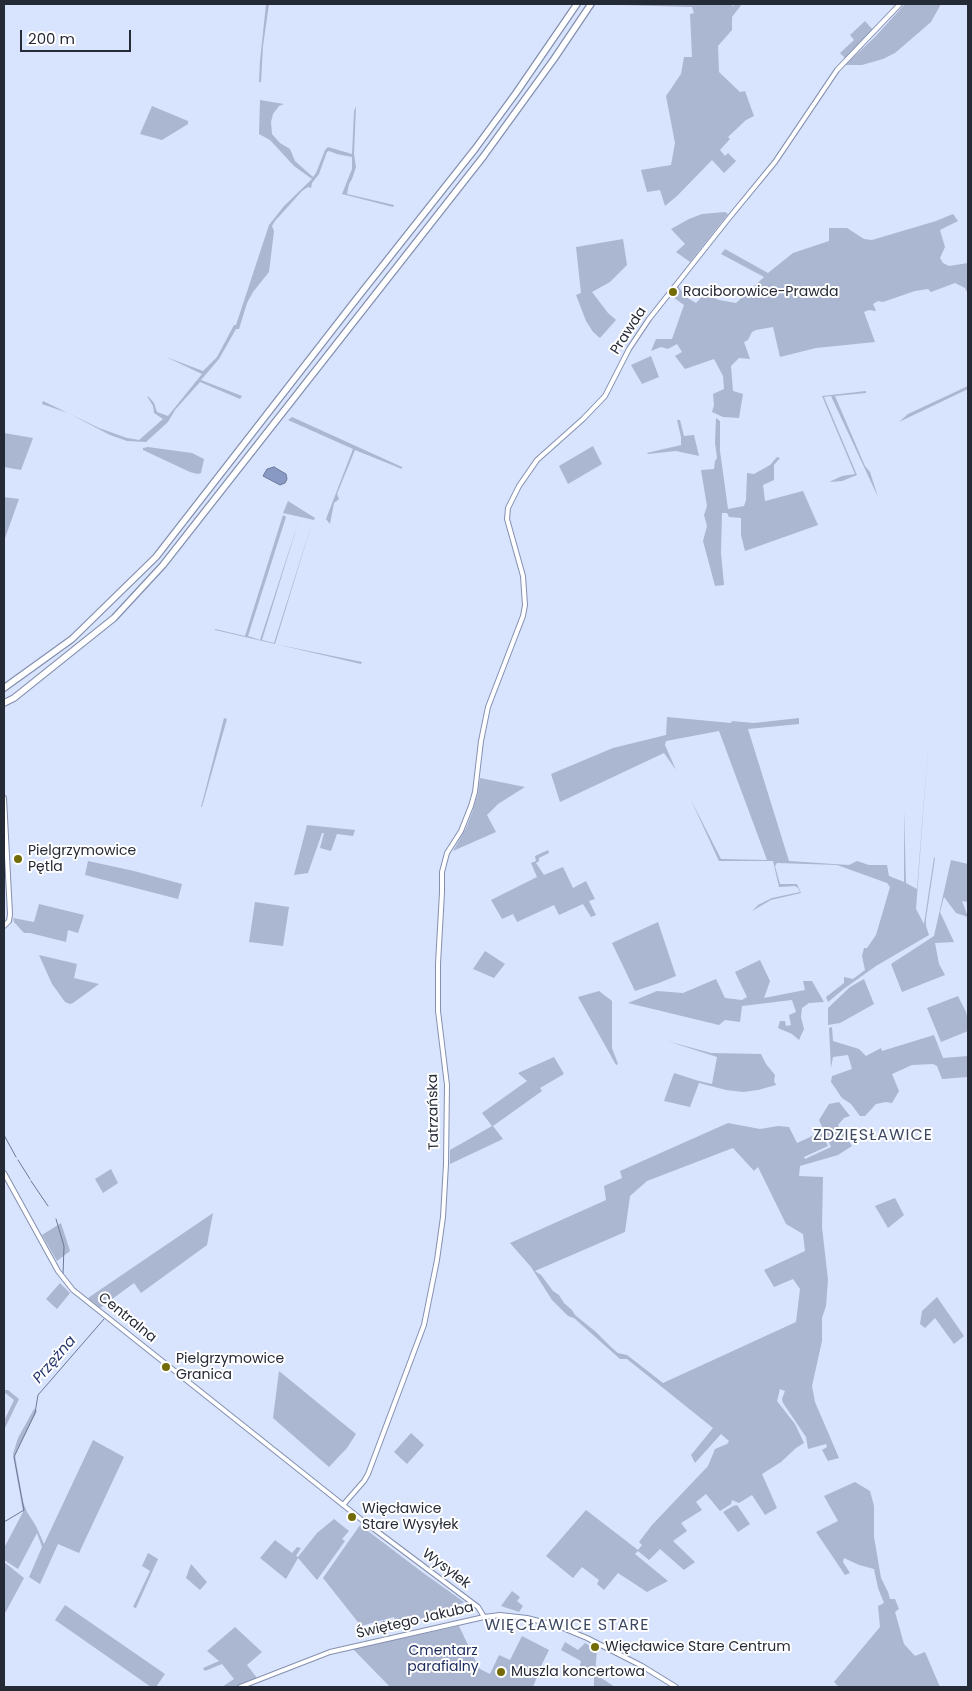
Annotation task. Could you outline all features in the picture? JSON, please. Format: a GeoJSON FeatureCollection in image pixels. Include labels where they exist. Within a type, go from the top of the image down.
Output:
{"type":"FeatureCollection","features":[{"type":"Feature","properties":{"kind":"highway"},"geometry":{"type":"LineString","coordinates":[[4,688],[72,639],[156,557],[475,149],[577,4]]}},
{"type":"Feature","properties":{"kind":"highway"},"geometry":{"type":"LineString","coordinates":[[4,703],[14,698],[114,618],[163,565],[483,157],[591,4]]}},
{"type":"Feature","properties":{"kind":"street","name":"Prawda"},"geometry":{"type":"LineString","coordinates":[[488,707],[522,621],[525,605],[522,576],[507,519],[508,508],[515,494],[537,460],[601,402],[609,390],[617,370],[661,303],[775,162],[837,70],[900,4]]}},
{"type":"Feature","properties":{"kind":"street","name":"Tatrzańska"},"geometry":{"type":"LineString","coordinates":[[343,1505],[368,1474],[424,1325],[437,1260],[443,1217],[446,1164],[447,1085],[438,1011],[442,872],[447,853],[472,806],[488,707]]}},
{"type":"Feature","properties":{"kind":"street"},"geometry":{"type":"LineString","coordinates":[[4,798],[10,914],[9,921],[4,926]]}},
{"type":"Feature","properties":{"kind":"street","name":"Centralna"},"geometry":{"type":"LineString","coordinates":[[4,1173],[58,1271],[73,1290],[343,1505]]}},
{"type":"Feature","properties":{"kind":"street","name":"Wysyłek"},"geometry":{"type":"LineString","coordinates":[[343,1505],[478,1607],[484,1617]]}},
{"type":"Feature","properties":{"kind":"street","name":"Świętego Jakuba"},"geometry":{"type":"LineString","coordinates":[[240,1687],[330,1652],[500,1615],[558,1626],[635,1662],[676,1687]]}},
{"type":"Feature","properties":{"kind":"green space"},"geometry":{"type":"Polygon","coordinates":[[[266,4],[269,4],[263,46],[261,82],[259,82],[260,61],[266,4]]]}},
{"type":"Feature","properties":{"kind":"green space"},"geometry":{"type":"Polygon","coordinates":[[[620,4],[731,4],[733,6],[742,4],[732,17],[732,30],[718,46],[719,72],[740,92],[745,91],[754,116],[746,120],[728,137],[730,139],[720,150],[725,156],[728,153],[736,161],[724,173],[712,160],[665,206],[660,190],[647,192],[641,170],[671,165],[675,143],[666,96],[681,74],[684,57],[692,57],[690,14],[694,13],[692,7],[620,4]]]}},
{"type":"Feature","properties":{"kind":"green space"},"geometry":{"type":"Polygon","coordinates":[[[905,4],[941,4],[931,22],[895,53],[883,59],[862,65],[845,65],[875,37],[905,4]]]}},
{"type":"Feature","properties":{"kind":"green space"},"geometry":{"type":"Polygon","coordinates":[[[865,21],[873,30],[845,58],[840,53],[854,40],[850,35],[865,21]]]}},
{"type":"Feature","properties":{"kind":"green space"},"geometry":{"type":"Polygon","coordinates":[[[260,100],[284,104],[279,106],[273,114],[271,122],[272,134],[280,143],[290,149],[295,161],[313,177],[328,147],[352,154],[354,111],[356,106],[354,154],[356,167],[347,194],[394,205],[393,207],[342,194],[352,169],[352,157],[327,152],[319,174],[312,183],[311,188],[308,187],[302,191],[272,226],[274,231],[269,272],[247,303],[239,329],[236,329],[219,359],[201,380],[242,396],[240,399],[200,382],[175,410],[168,422],[146,442],[127,441],[110,435],[69,414],[99,428],[127,438],[139,440],[163,419],[154,413],[153,406],[147,396],[154,403],[157,412],[168,416],[202,374],[166,357],[203,371],[217,357],[234,325],[236,325],[269,225],[284,206],[312,179],[294,166],[270,140],[259,134],[260,100]]]}},
{"type":"Feature","properties":{"kind":"green space"},"geometry":{"type":"Polygon","coordinates":[[[152,106],[188,121],[188,124],[162,140],[140,134],[152,106]]]}},
{"type":"Feature","properties":{"kind":"green space"},"geometry":{"type":"Polygon","coordinates":[[[725,212],[728,214],[690,262],[676,252],[685,244],[671,229],[702,214],[725,212]]]}},
{"type":"Feature","properties":{"kind":"green space"},"geometry":{"type":"Polygon","coordinates":[[[953,214],[958,221],[940,230],[945,247],[940,258],[943,263],[949,266],[968,263],[968,294],[965,288],[955,283],[931,292],[928,289],[915,291],[883,302],[878,301],[873,304],[876,311],[869,310],[864,312],[875,342],[816,348],[780,357],[773,327],[752,332],[748,340],[744,342],[750,359],[739,358],[731,366],[733,391],[743,394],[739,418],[723,417],[712,412],[714,405],[713,394],[724,389],[723,376],[714,359],[685,369],[675,356],[682,352],[677,344],[668,349],[661,347],[651,351],[656,339],[672,339],[684,305],[670,295],[678,286],[686,297],[696,303],[704,294],[719,300],[736,303],[764,277],[721,254],[725,249],[768,273],[793,253],[829,241],[829,228],[847,228],[864,239],[872,240],[953,214]]]}},
{"type":"Feature","properties":{"kind":"green space"},"geometry":{"type":"Polygon","coordinates":[[[623,239],[627,265],[610,282],[592,292],[608,313],[616,320],[600,338],[593,332],[586,321],[576,295],[581,293],[576,247],[623,239]]]}},
{"type":"Feature","properties":{"kind":"green space"},"geometry":{"type":"Polygon","coordinates":[[[651,356],[659,377],[642,384],[631,365],[651,356]]]}},
{"type":"Feature","properties":{"kind":"green space"},"geometry":{"type":"Polygon","coordinates":[[[968,386],[968,389],[899,422],[908,414],[968,386]]]}},
{"type":"Feature","properties":{"kind":"green space"},"geometry":{"type":"Polygon","coordinates":[[[866,391],[866,393],[835,396],[865,466],[870,472],[878,497],[831,396],[824,397],[857,475],[842,481],[829,482],[842,476],[855,474],[822,396],[866,391]]]}},
{"type":"Feature","properties":{"kind":"green space"},"geometry":{"type":"Polygon","coordinates":[[[43,401],[68,413],[42,404],[43,401]]]}},
{"type":"Feature","properties":{"kind":"green space"},"geometry":{"type":"Polygon","coordinates":[[[292,417],[402,467],[402,469],[355,450],[337,494],[339,499],[334,503],[330,524],[326,519],[353,449],[288,420],[292,417]]]}},
{"type":"Feature","properties":{"kind":"green space"},"geometry":{"type":"Polygon","coordinates":[[[716,418],[720,421],[720,451],[728,509],[744,506],[747,473],[754,474],[770,465],[777,457],[780,458],[774,465],[774,480],[763,485],[765,501],[803,491],[818,525],[745,551],[741,535],[741,518],[729,517],[727,513],[722,513],[721,553],[724,585],[715,586],[703,541],[707,526],[704,515],[707,506],[701,470],[714,469],[717,458],[715,443],[716,418]]]}},
{"type":"Feature","properties":{"kind":"green space"},"geometry":{"type":"Polygon","coordinates":[[[677,420],[680,420],[684,436],[694,435],[699,456],[676,451],[648,454],[681,445],[677,420]]]}},
{"type":"Feature","properties":{"kind":"green space"},"geometry":{"type":"Polygon","coordinates":[[[4,433],[33,438],[21,470],[4,467],[4,433]]]}},
{"type":"Feature","properties":{"kind":"green space"},"geometry":{"type":"Polygon","coordinates":[[[593,446],[602,464],[568,484],[559,466],[593,446]]]}},
{"type":"Feature","properties":{"kind":"green space"},"geometry":{"type":"Polygon","coordinates":[[[148,447],[192,453],[204,459],[201,473],[190,472],[143,450],[143,448],[148,447]]]}},
{"type":"Feature","properties":{"kind":"green space"},"geometry":{"type":"Polygon","coordinates":[[[4,497],[19,499],[4,541],[4,497]]]}},
{"type":"Feature","properties":{"kind":"green space"},"geometry":{"type":"Polygon","coordinates":[[[288,501],[315,518],[314,520],[283,513],[288,501]]]}},
{"type":"Feature","properties":{"kind":"green space"},"geometry":{"type":"Polygon","coordinates":[[[283,515],[286,517],[248,636],[260,640],[299,520],[262,640],[274,643],[312,523],[275,644],[215,629],[245,636],[283,515]]]}},
{"type":"Feature","properties":{"kind":"green space"},"geometry":{"type":"Polygon","coordinates":[[[276,644],[362,662],[361,664],[276,644]]]}},
{"type":"Feature","properties":{"kind":"green space"},"geometry":{"type":"Polygon","coordinates":[[[667,717],[731,723],[732,721],[754,723],[799,718],[799,724],[748,729],[789,861],[849,865],[857,861],[869,865],[887,865],[889,876],[904,882],[904,810],[906,883],[917,889],[929,735],[916,909],[924,924],[934,857],[926,919],[929,935],[876,966],[828,1002],[826,997],[844,983],[844,977],[853,979],[865,970],[862,956],[864,948],[867,948],[876,935],[890,887],[887,883],[837,865],[777,863],[775,866],[780,884],[797,884],[801,893],[771,900],[752,911],[758,905],[772,898],[800,892],[795,886],[779,887],[773,861],[719,861],[691,800],[721,859],[767,860],[719,731],[666,741],[665,745],[676,770],[664,753],[560,802],[551,774],[613,748],[666,735],[667,717]]]}},
{"type":"Feature","properties":{"kind":"green space"},"geometry":{"type":"Polygon","coordinates":[[[224,718],[227,719],[201,807],[224,718]]]}},
{"type":"Feature","properties":{"kind":"green space"},"geometry":{"type":"Polygon","coordinates":[[[480,778],[525,787],[498,804],[487,815],[496,832],[453,851],[472,813],[480,778]]]}},
{"type":"Feature","properties":{"kind":"green space"},"geometry":{"type":"Polygon","coordinates":[[[307,825],[355,830],[353,836],[337,834],[331,851],[320,848],[324,833],[322,833],[308,873],[294,875],[307,825]]]}},
{"type":"Feature","properties":{"kind":"green space"},"geometry":{"type":"Polygon","coordinates":[[[548,850],[549,853],[539,858],[539,861],[536,863],[544,875],[563,867],[573,888],[586,881],[595,899],[589,901],[596,915],[591,917],[583,904],[559,915],[554,905],[517,922],[513,914],[502,919],[491,900],[537,877],[531,863],[536,861],[535,856],[548,850]]]}},
{"type":"Feature","properties":{"kind":"green space"},"geometry":{"type":"Polygon","coordinates":[[[951,860],[968,864],[968,902],[962,901],[968,917],[956,913],[944,897],[940,912],[954,942],[935,943],[939,964],[945,975],[902,992],[891,964],[934,936],[951,860]]]}},
{"type":"Feature","properties":{"kind":"green space"},"geometry":{"type":"Polygon","coordinates":[[[88,861],[182,884],[178,899],[85,875],[88,861]]]}},
{"type":"Feature","properties":{"kind":"green space"},"geometry":{"type":"Polygon","coordinates":[[[255,902],[289,907],[283,946],[249,942],[255,902]]]}},
{"type":"Feature","properties":{"kind":"green space"},"geometry":{"type":"Polygon","coordinates":[[[39,904],[84,915],[78,933],[68,930],[66,942],[24,933],[14,922],[13,918],[34,922],[39,904]]]}},
{"type":"Feature","properties":{"kind":"green space"},"geometry":{"type":"Polygon","coordinates":[[[658,922],[676,976],[635,991],[612,943],[658,922]]]}},
{"type":"Feature","properties":{"kind":"green space"},"geometry":{"type":"Polygon","coordinates":[[[485,951],[505,964],[494,978],[473,969],[485,951]]]}},
{"type":"Feature","properties":{"kind":"green space"},"geometry":{"type":"Polygon","coordinates":[[[39,955],[77,964],[74,978],[99,984],[73,1003],[65,1002],[52,984],[39,955]]]}},
{"type":"Feature","properties":{"kind":"green space"},"geometry":{"type":"Polygon","coordinates":[[[760,960],[770,981],[764,998],[805,990],[803,981],[812,981],[824,1002],[809,1003],[802,1008],[801,1017],[804,1029],[799,1040],[792,1034],[778,1028],[780,1021],[785,1021],[786,1026],[791,1025],[789,1015],[796,1012],[792,1000],[742,1006],[740,1022],[725,1020],[719,1025],[628,1003],[657,991],[683,993],[716,979],[725,998],[742,1000],[747,997],[735,972],[760,960]]]}},
{"type":"Feature","properties":{"kind":"green space"},"geometry":{"type":"Polygon","coordinates":[[[864,979],[874,1004],[840,1023],[828,1025],[828,1008],[850,987],[864,979]]]}},
{"type":"Feature","properties":{"kind":"green space"},"geometry":{"type":"Polygon","coordinates":[[[599,991],[612,1001],[612,1048],[618,1064],[616,1065],[578,997],[599,991]]]}},
{"type":"Feature","properties":{"kind":"green space"},"geometry":{"type":"Polygon","coordinates":[[[958,996],[966,1012],[968,1031],[941,1042],[927,1008],[958,996]]]}},
{"type":"Feature","properties":{"kind":"green space"},"geometry":{"type":"Polygon","coordinates":[[[832,1027],[833,1041],[859,1049],[866,1056],[881,1048],[882,1051],[934,1035],[943,1058],[968,1056],[968,1077],[942,1079],[937,1066],[933,1064],[912,1065],[892,1074],[899,1091],[892,1103],[876,1104],[865,1116],[860,1116],[851,1104],[842,1098],[831,1082],[832,1076],[852,1069],[848,1055],[833,1057],[831,1068],[829,1028],[832,1027]]]}},
{"type":"Feature","properties":{"kind":"green space"},"geometry":{"type":"Polygon","coordinates":[[[667,1041],[711,1053],[761,1054],[775,1075],[774,1081],[776,1085],[743,1092],[699,1083],[690,1107],[664,1101],[674,1073],[712,1084],[717,1057],[667,1041]]]}},
{"type":"Feature","properties":{"kind":"green space"},"geometry":{"type":"Polygon","coordinates":[[[554,1057],[564,1074],[540,1088],[542,1091],[493,1126],[503,1139],[450,1164],[450,1150],[492,1126],[482,1113],[527,1081],[518,1073],[554,1057]]]}},
{"type":"Feature","properties":{"kind":"green space"},"geometry":{"type":"Polygon","coordinates":[[[839,1102],[850,1116],[844,1118],[838,1125],[852,1146],[838,1155],[800,1166],[799,1176],[823,1177],[822,1227],[828,1280],[826,1306],[822,1318],[822,1341],[812,1386],[815,1402],[839,1458],[828,1461],[822,1450],[827,1447],[826,1444],[808,1449],[806,1437],[783,1403],[782,1399],[785,1391],[780,1389],[777,1401],[795,1424],[804,1443],[781,1462],[762,1474],[777,1508],[765,1515],[752,1495],[739,1503],[732,1500],[731,1504],[720,1511],[706,1494],[696,1502],[702,1510],[681,1523],[687,1531],[673,1541],[695,1562],[684,1570],[660,1549],[649,1560],[638,1551],[635,1554],[668,1581],[647,1592],[618,1573],[604,1590],[597,1584],[599,1580],[582,1567],[573,1578],[546,1556],[586,1510],[638,1550],[642,1545],[639,1542],[652,1525],[708,1466],[715,1449],[727,1444],[729,1441],[721,1434],[695,1463],[691,1455],[713,1428],[627,1359],[620,1359],[574,1318],[568,1316],[552,1300],[531,1267],[510,1243],[606,1200],[604,1186],[622,1178],[620,1171],[728,1123],[760,1129],[778,1126],[789,1127],[805,1159],[831,1147],[819,1120],[829,1104],[839,1102]],[[733,1148],[647,1181],[630,1196],[625,1232],[535,1271],[541,1275],[575,1315],[611,1347],[618,1353],[627,1355],[663,1383],[796,1322],[800,1289],[793,1279],[774,1287],[764,1270],[805,1251],[803,1234],[786,1224],[758,1167],[754,1171],[733,1148]]]}},
{"type":"Feature","properties":{"kind":"green space"},"geometry":{"type":"Polygon","coordinates":[[[821,1132],[828,1146],[804,1157],[797,1143],[821,1132]]]}},
{"type":"Feature","properties":{"kind":"green space"},"geometry":{"type":"Polygon","coordinates":[[[111,1169],[118,1183],[103,1193],[95,1179],[111,1169]]]}},
{"type":"Feature","properties":{"kind":"green space"},"geometry":{"type":"Polygon","coordinates":[[[895,1198],[904,1215],[888,1228],[875,1206],[895,1198]]]}},
{"type":"Feature","properties":{"kind":"green space"},"geometry":{"type":"Polygon","coordinates":[[[213,1213],[207,1245],[141,1293],[134,1283],[100,1308],[88,1298],[213,1213]]]}},
{"type":"Feature","properties":{"kind":"green space"},"geometry":{"type":"Polygon","coordinates":[[[61,1223],[70,1251],[57,1261],[42,1235],[61,1223]]]}},
{"type":"Feature","properties":{"kind":"green space"},"geometry":{"type":"Polygon","coordinates":[[[60,1283],[70,1293],[57,1309],[46,1299],[60,1283]]]}},
{"type":"Feature","properties":{"kind":"green space"},"geometry":{"type":"Polygon","coordinates":[[[937,1297],[964,1336],[954,1344],[935,1318],[925,1328],[920,1324],[922,1311],[937,1297]]]}},
{"type":"Feature","properties":{"kind":"green space"},"geometry":{"type":"Polygon","coordinates":[[[279,1371],[356,1434],[347,1448],[329,1467],[273,1418],[279,1371]]]}},
{"type":"Feature","properties":{"kind":"green space"},"geometry":{"type":"Polygon","coordinates":[[[4,1390],[8,1390],[19,1399],[4,1430],[4,1421],[14,1400],[4,1390]]]}},
{"type":"Feature","properties":{"kind":"green space"},"geometry":{"type":"Polygon","coordinates":[[[34,1409],[37,1411],[15,1455],[23,1502],[44,1544],[93,1440],[124,1457],[79,1553],[58,1544],[40,1584],[29,1577],[42,1547],[37,1533],[18,1569],[4,1560],[4,1548],[23,1512],[13,1454],[18,1438],[34,1409]]]}},
{"type":"Feature","properties":{"kind":"green space"},"geometry":{"type":"Polygon","coordinates":[[[411,1433],[424,1445],[407,1464],[394,1452],[411,1433]]]}},
{"type":"Feature","properties":{"kind":"green space"},"geometry":{"type":"Polygon","coordinates":[[[855,1482],[870,1491],[874,1506],[874,1537],[881,1578],[890,1599],[895,1599],[899,1609],[895,1612],[904,1644],[915,1656],[925,1652],[940,1687],[839,1687],[834,1682],[880,1627],[878,1606],[884,1603],[878,1588],[874,1569],[844,1558],[843,1562],[850,1573],[845,1575],[816,1532],[838,1521],[824,1496],[855,1482]]]}},
{"type":"Feature","properties":{"kind":"green space"},"geometry":{"type":"Polygon","coordinates":[[[737,1505],[750,1524],[738,1532],[723,1512],[737,1505]]]}},
{"type":"Feature","properties":{"kind":"green space"},"geometry":{"type":"Polygon","coordinates":[[[334,1519],[349,1531],[342,1539],[345,1541],[317,1580],[298,1558],[286,1579],[260,1558],[275,1540],[292,1553],[297,1547],[301,1548],[296,1556],[298,1557],[317,1533],[334,1519]]]}},
{"type":"Feature","properties":{"kind":"green space"},"geometry":{"type":"Polygon","coordinates":[[[360,1525],[464,1602],[450,1611],[366,1633],[364,1628],[377,1627],[384,1620],[385,1622],[395,1620],[394,1617],[361,1626],[323,1578],[360,1525]]]}},
{"type":"Feature","properties":{"kind":"green space"},"geometry":{"type":"Polygon","coordinates":[[[148,1553],[158,1559],[136,1608],[133,1607],[150,1571],[142,1566],[148,1553]]]}},
{"type":"Feature","properties":{"kind":"green space"},"geometry":{"type":"Polygon","coordinates":[[[4,1562],[24,1578],[4,1615],[4,1562]]]}},
{"type":"Feature","properties":{"kind":"green space"},"geometry":{"type":"Polygon","coordinates":[[[191,1564],[207,1582],[200,1590],[186,1578],[191,1564]]]}},
{"type":"Feature","properties":{"kind":"green space"},"geometry":{"type":"Polygon","coordinates":[[[512,1591],[520,1597],[517,1601],[523,1606],[519,1612],[501,1606],[512,1591]]]}},
{"type":"Feature","properties":{"kind":"green space"},"geometry":{"type":"Polygon","coordinates":[[[65,1605],[165,1674],[156,1687],[151,1687],[55,1620],[65,1605]]]}},
{"type":"Feature","properties":{"kind":"green space","name":"Cmentarz parafialny"},"geometry":{"type":"Polygon","coordinates":[[[459,1626],[478,1666],[490,1674],[499,1655],[510,1660],[522,1636],[549,1650],[533,1687],[390,1687],[353,1649],[459,1626]]]}},
{"type":"Feature","properties":{"kind":"green space"},"geometry":{"type":"Polygon","coordinates":[[[235,1627],[262,1652],[247,1665],[257,1678],[235,1687],[222,1687],[234,1679],[222,1664],[205,1671],[203,1668],[219,1661],[207,1651],[235,1627]]]}},
{"type":"Feature","properties":{"kind":"green space"},"geometry":{"type":"Polygon","coordinates":[[[565,1642],[578,1650],[585,1643],[597,1650],[595,1674],[615,1687],[594,1687],[594,1674],[579,1669],[581,1661],[561,1650],[565,1642]]]}},
{"type":"Feature","properties":{"kind":"shaded area"},"geometry":{"type":"Polygon","coordinates":[[[274,467],[286,474],[287,479],[285,483],[280,485],[263,476],[267,469],[274,467]]]}},
{"type":"Feature","properties":{"kind":"waterway","name":"Przężna"},"geometry":{"type":"LineString","coordinates":[[4,1135],[16,1157]]}},
{"type":"Feature","properties":{"kind":"waterway","name":"Przężna"},"geometry":{"type":"LineString","coordinates":[[18,1160],[30,1179]]}},
{"type":"Feature","properties":{"kind":"waterway","name":"Przężna"},"geometry":{"type":"LineString","coordinates":[[31,1181],[48,1206]]}},
{"type":"Feature","properties":{"kind":"waterway","name":"Przężna"},"geometry":{"type":"LineString","coordinates":[[56,1219],[64,1246],[63,1275]]}},
{"type":"Feature","properties":{"kind":"waterway","name":"Przężna"},"geometry":{"type":"LineString","coordinates":[[100,1309],[107,1314]]}},
{"type":"Feature","properties":{"kind":"waterway","name":"Przężna"},"geometry":{"type":"LineString","coordinates":[[4,1522],[24,1510],[14,1457],[35,1413],[38,1395],[104,1319]]}},
{"type":"Feature","properties":{"kind":"place","name":"Raciborowice-Prawda"},"geometry":{"type":"Point","coordinates":[673,292]}},
{"type":"Feature","properties":{"kind":"place","name":"Pielgrzymowice Pętla"},"geometry":{"type":"Point","coordinates":[18,859]}},
{"type":"Feature","properties":{"kind":"place","name":"Pielgrzymowice Granica"},"geometry":{"type":"Point","coordinates":[166,1367]}},
{"type":"Feature","properties":{"kind":"place","name":"Więcławice Stare Wysyłek"},"geometry":{"type":"Point","coordinates":[352,1517]}},
{"type":"Feature","properties":{"kind":"place","name":"Więcławice Stare Centrum"},"geometry":{"type":"Point","coordinates":[595,1647]}},
{"type":"Feature","properties":{"kind":"place","name":"Muszla koncertowa"},"geometry":{"type":"Point","coordinates":[501,1672]}},
{"type":"Feature","properties":{"kind":"district","name":"ZDZIĘSŁAWICE"},"geometry":{"type":"Point","coordinates":[873,1136]}},
{"type":"Feature","properties":{"kind":"district","name":"WIĘCŁAWICE STARE"},"geometry":{"type":"Point","coordinates":[567,1626]}}]}
